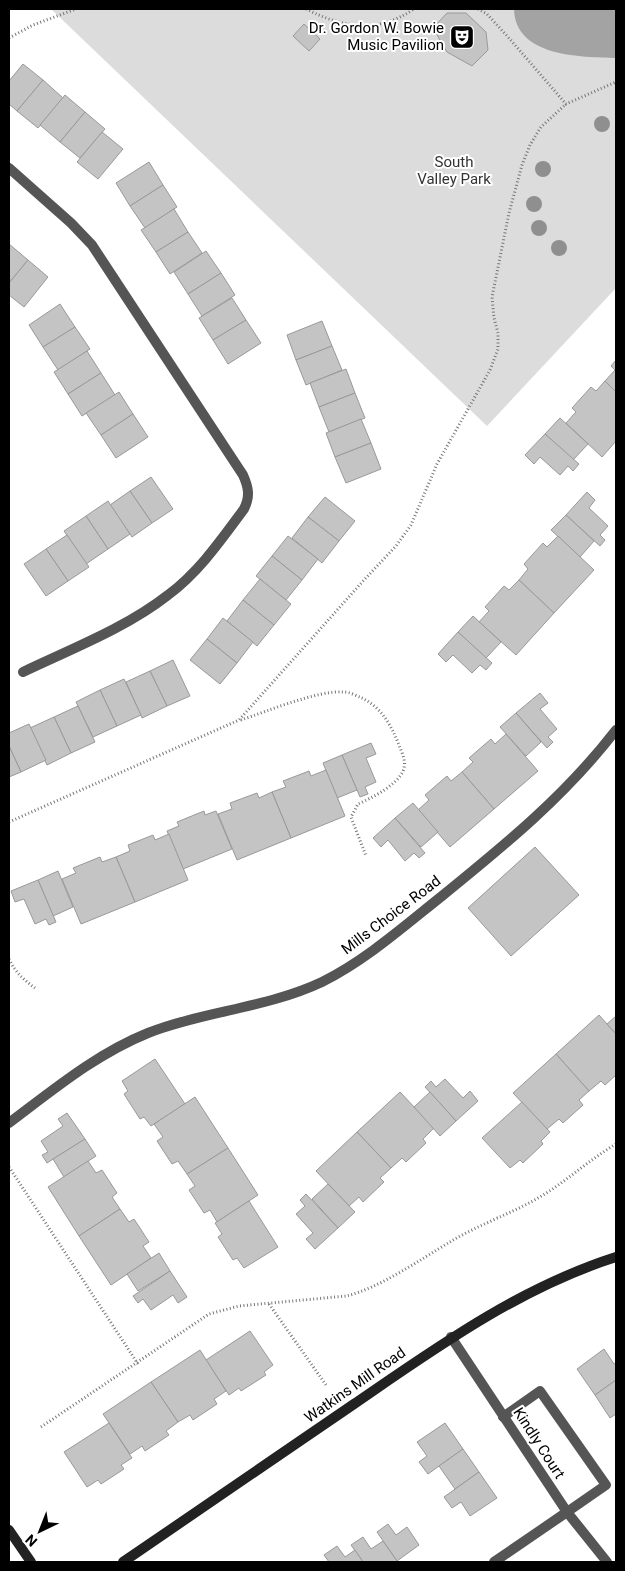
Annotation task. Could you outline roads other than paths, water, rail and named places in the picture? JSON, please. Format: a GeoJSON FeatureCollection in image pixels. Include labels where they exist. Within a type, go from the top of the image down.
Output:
{"type":"FeatureCollection","features":[{"type":"Feature","properties":{"kind":"street"},"geometry":{"type":"LineString","coordinates":[[9,168],[72,223],[92,245],[243,475],[249,493],[244,509],[211,553],[187,579],[168,595],[146,611],[122,624],[23,672]]}},
{"type":"Feature","properties":{"kind":"street","name":"Mills Choice Road"},"geometry":{"type":"LineString","coordinates":[[9,1123],[90,1063],[131,1040],[167,1027],[296,992],[322,982],[358,961],[399,931],[534,820],[570,785],[616,730]]}},
{"type":"Feature","properties":{"kind":"street","name":"Watkins Mill Road"},"geometry":{"type":"LineString","coordinates":[[123,1562],[451,1337],[514,1300],[562,1278],[616,1257]]}},
{"type":"Feature","properties":{"kind":"street","name":"Kindly Court"},"geometry":{"type":"LineString","coordinates":[[451,1337],[567,1512],[607,1562]]}},
{"type":"Feature","properties":{"kind":"street"},"geometry":{"type":"LineString","coordinates":[[494,1562],[606,1485],[540,1391],[503,1417]]}},
{"type":"Feature","properties":{"kind":"street"},"geometry":{"type":"LineString","coordinates":[[9,1530],[30,1562]]}},
{"type":"Feature","properties":{"kind":"place","name":"Dr. Gordon W. Bowie Music Pavilion"},"geometry":{"type":"Point","coordinates":[462,37]}},
{"type":"Feature","properties":{"kind":"park label","name":"South Valley Park"},"geometry":{"type":"Point","coordinates":[454,170]}}]}
